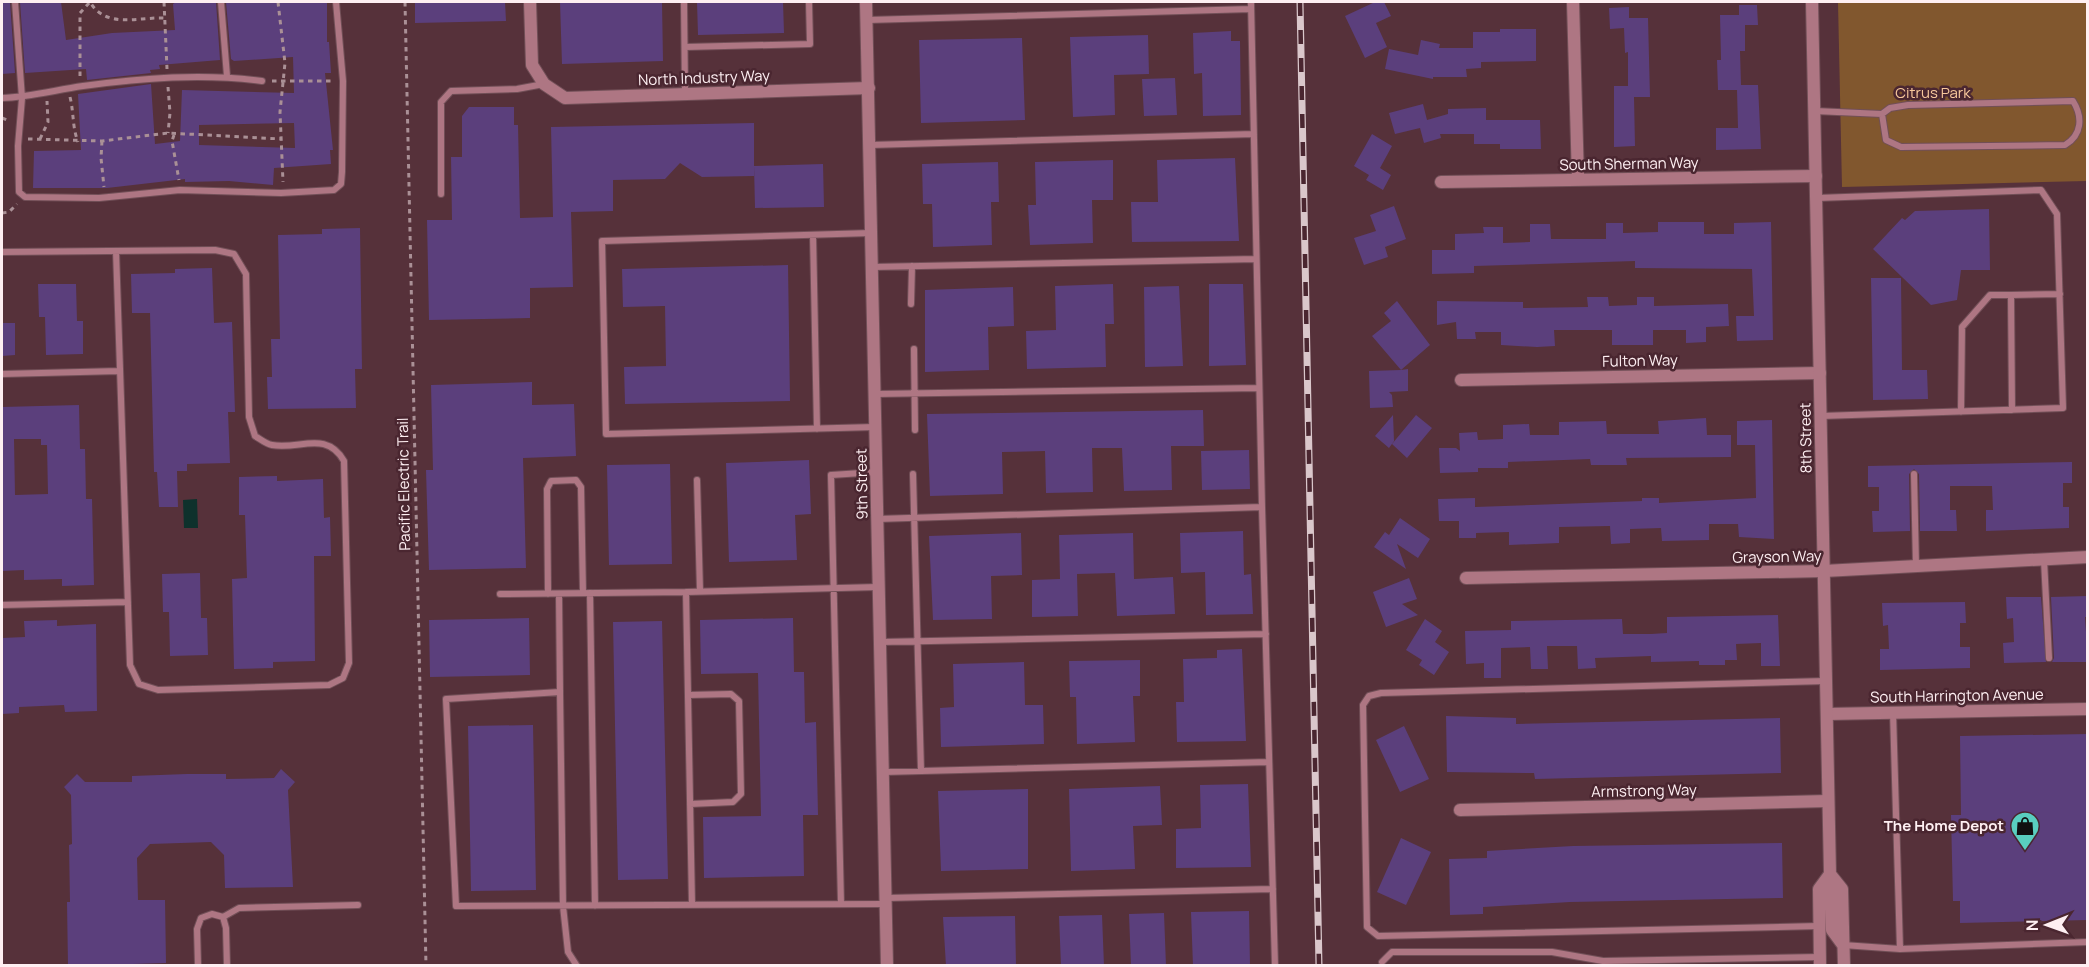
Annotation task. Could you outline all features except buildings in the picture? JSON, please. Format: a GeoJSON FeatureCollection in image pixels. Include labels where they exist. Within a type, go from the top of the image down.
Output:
{"type":"FeatureCollection","features":[{"type":"Feature","properties":{"kind":"street"},"geometry":{"type":"LineString","coordinates":[[530,2],[532,65],[544,84]]}},
{"type":"Feature","properties":{"kind":"street","name":"9th Street"},"geometry":{"type":"LineString","coordinates":[[867,2],[887,966]]}},
{"type":"Feature","properties":{"kind":"street"},"geometry":{"type":"LineString","coordinates":[[1574,2],[1578,180]]}},
{"type":"Feature","properties":{"kind":"street","name":"8th Street"},"geometry":{"type":"LineString","coordinates":[[1812,2],[1830,874],[1820,890],[1823,963]]}},
{"type":"Feature","properties":{"kind":"street","name":"North Industry Way"},"geometry":{"type":"LineString","coordinates":[[544,84],[565,98],[869,88]]}},
{"type":"Feature","properties":{"kind":"street","name":"South Sherman Way"},"geometry":{"type":"LineString","coordinates":[[1441,182],[1816,176]]}},
{"type":"Feature","properties":{"kind":"street","name":"Fulton Way"},"geometry":{"type":"LineString","coordinates":[[1461,380],[1820,373]]}},
{"type":"Feature","properties":{"kind":"street","name":"Grayson Way"},"geometry":{"type":"LineString","coordinates":[[1466,578],[1824,571],[2088,556]]}},
{"type":"Feature","properties":{"kind":"street","name":"South Harrington Avenue"},"geometry":{"type":"LineString","coordinates":[[1827,714],[2088,709]]}},
{"type":"Feature","properties":{"kind":"street","name":"Armstrong Way"},"geometry":{"type":"LineString","coordinates":[[1460,810],[1828,801]]}},
{"type":"Feature","properties":{"kind":"street","name":"8th Street"},"geometry":{"type":"LineString","coordinates":[[1830,874],[1842,889],[1844,966]]}},
{"type":"Feature","properties":{"kind":"lane"},"geometry":{"type":"LineString","coordinates":[[15,2],[22,98],[19,192],[25,197],[105,198],[180,190],[281,193],[334,190],[341,184],[343,81],[336,2]]}},
{"type":"Feature","properties":{"kind":"lane"},"geometry":{"type":"LineString","coordinates":[[221,2],[227,76]]}},
{"type":"Feature","properties":{"kind":"lane"},"geometry":{"type":"LineString","coordinates":[[684,2],[685,94]]}},
{"type":"Feature","properties":{"kind":"lane"},"geometry":{"type":"LineString","coordinates":[[685,47],[810,44],[809,2]]}},
{"type":"Feature","properties":{"kind":"lane"},"geometry":{"type":"LineString","coordinates":[[1251,2],[1258,388],[1275,966]]}},
{"type":"Feature","properties":{"kind":"lane"},"geometry":{"type":"LineString","coordinates":[[867,20],[1251,9]]}},
{"type":"Feature","properties":{"kind":"lane"},"geometry":{"type":"LineString","coordinates":[[2,98],[22,98],[82,86],[165,78],[227,76],[262,81]]}},
{"type":"Feature","properties":{"kind":"lane"},"geometry":{"type":"LineString","coordinates":[[441,194],[441,102],[452,91],[517,89],[544,84]]}},
{"type":"Feature","properties":{"kind":"lane"},"geometry":{"type":"LineString","coordinates":[[1815,111],[1882,114],[1890,108],[1908,105],[2073,101],[2079,111],[2080,128],[2073,141],[2065,146],[1901,147],[1886,140],[1882,114]]}},
{"type":"Feature","properties":{"kind":"lane"},"geometry":{"type":"LineString","coordinates":[[870,145],[1254,134]]}},
{"type":"Feature","properties":{"kind":"lane"},"geometry":{"type":"LineString","coordinates":[[1817,198],[2041,190],[2057,214],[2063,408],[1821,416]]}},
{"type":"Feature","properties":{"kind":"lane"},"geometry":{"type":"LineString","coordinates":[[872,233],[602,241],[606,434],[876,427]]}},
{"type":"Feature","properties":{"kind":"lane"},"geometry":{"type":"LineString","coordinates":[[813,235],[817,429]]}},
{"type":"Feature","properties":{"kind":"lane"},"geometry":{"type":"LineString","coordinates":[[2,252],[215,250],[234,254],[246,274],[249,417],[255,436],[271,445],[323,443],[337,449],[344,461],[349,663],[343,678],[329,686],[158,690],[139,684],[129,665],[116,251]]}},
{"type":"Feature","properties":{"kind":"lane"},"geometry":{"type":"LineString","coordinates":[[872,267],[1256,259]]}},
{"type":"Feature","properties":{"kind":"lane"},"geometry":{"type":"LineString","coordinates":[[911,304],[912,266]]}},
{"type":"Feature","properties":{"kind":"lane"},"geometry":{"type":"LineString","coordinates":[[1961,412],[1962,327],[1990,295],[2060,294]]}},
{"type":"Feature","properties":{"kind":"lane"},"geometry":{"type":"LineString","coordinates":[[2011,295],[2012,410]]}},
{"type":"Feature","properties":{"kind":"lane"},"geometry":{"type":"LineString","coordinates":[[914,348],[915,430]]}},
{"type":"Feature","properties":{"kind":"lane"},"geometry":{"type":"LineString","coordinates":[[2,374],[119,371]]}},
{"type":"Feature","properties":{"kind":"lane"},"geometry":{"type":"LineString","coordinates":[[875,394],[1258,388]]}},
{"type":"Feature","properties":{"kind":"lane"},"geometry":{"type":"LineString","coordinates":[[841,904],[831,475],[877,472]]}},
{"type":"Feature","properties":{"kind":"lane"},"geometry":{"type":"LineString","coordinates":[[913,474],[921,771]]}},
{"type":"Feature","properties":{"kind":"lane"},"geometry":{"type":"LineString","coordinates":[[1914,474],[1916,566]]}},
{"type":"Feature","properties":{"kind":"lane"},"geometry":{"type":"LineString","coordinates":[[548,594],[547,489],[551,481],[576,480],[581,487],[586,593],[595,906]]}},
{"type":"Feature","properties":{"kind":"lane"},"geometry":{"type":"LineString","coordinates":[[697,480],[700,591]]}},
{"type":"Feature","properties":{"kind":"lane"},"geometry":{"type":"LineString","coordinates":[[878,519],[1262,507]]}},
{"type":"Feature","properties":{"kind":"lane"},"geometry":{"type":"LineString","coordinates":[[2044,559],[2049,658]]}},
{"type":"Feature","properties":{"kind":"lane"},"geometry":{"type":"LineString","coordinates":[[500,594],[879,587]]}},
{"type":"Feature","properties":{"kind":"lane"},"geometry":{"type":"LineString","coordinates":[[686,592],[692,905]]}},
{"type":"Feature","properties":{"kind":"lane"},"geometry":{"type":"LineString","coordinates":[[559,594],[563,906],[568,952],[577,966]]}},
{"type":"Feature","properties":{"kind":"lane"},"geometry":{"type":"LineString","coordinates":[[2,605],[128,602]]}},
{"type":"Feature","properties":{"kind":"lane"},"geometry":{"type":"LineString","coordinates":[[880,642],[1266,634]]}},
{"type":"Feature","properties":{"kind":"lane"},"geometry":{"type":"LineString","coordinates":[[1820,926],[1378,936],[1367,927],[1363,705],[1369,696],[1381,693],[1826,681]]}},
{"type":"Feature","properties":{"kind":"lane"},"geometry":{"type":"LineString","coordinates":[[560,692],[446,699],[456,906],[841,904],[1273,889]]}},
{"type":"Feature","properties":{"kind":"lane"},"geometry":{"type":"LineString","coordinates":[[688,695],[731,694],[739,701],[741,794],[733,802],[690,804]]}},
{"type":"Feature","properties":{"kind":"lane"},"geometry":{"type":"LineString","coordinates":[[1893,712],[1900,949]]}},
{"type":"Feature","properties":{"kind":"lane"},"geometry":{"type":"LineString","coordinates":[[883,772],[1269,762]]}},
{"type":"Feature","properties":{"kind":"lane"},"geometry":{"type":"LineString","coordinates":[[198,966],[197,929],[201,918],[212,914],[223,917],[238,908],[358,904]]}},
{"type":"Feature","properties":{"kind":"lane"},"geometry":{"type":"LineString","coordinates":[[223,917],[226,928],[227,966]]}},
{"type":"Feature","properties":{"kind":"lane"},"geometry":{"type":"LineString","coordinates":[[1843,945],[1900,949],[2088,942]]}},
{"type":"Feature","properties":{"kind":"lane"},"geometry":{"type":"LineString","coordinates":[[1382,962],[1392,952],[1552,952],[1603,961],[1823,963]]}},
{"type":"Feature","properties":{"kind":"path"},"geometry":{"type":"LineString","coordinates":[[82,86],[80,13],[90,2],[93,8],[114,21],[164,18]]}},
{"type":"Feature","properties":{"kind":"path"},"geometry":{"type":"LineString","coordinates":[[164,2],[167,65],[165,78],[170,113],[168,133]]}},
{"type":"Feature","properties":{"kind":"path"},"geometry":{"type":"LineString","coordinates":[[278,2],[285,63],[280,112],[284,169],[281,193]]}},
{"type":"Feature","properties":{"kind":"path","name":"Pacific Electric Trail"},"geometry":{"type":"LineString","coordinates":[[405,2],[426,966]]}},
{"type":"Feature","properties":{"kind":"path"},"geometry":{"type":"LineString","coordinates":[[262,81],[343,81]]}},
{"type":"Feature","properties":{"kind":"path"},"geometry":{"type":"LineString","coordinates":[[68,89],[74,112],[73,127],[78,142]]}},
{"type":"Feature","properties":{"kind":"path"},"geometry":{"type":"LineString","coordinates":[[40,139],[48,122],[47,94]]}},
{"type":"Feature","properties":{"kind":"path"},"geometry":{"type":"LineString","coordinates":[[19,140],[102,141],[168,133],[282,139]]}},
{"type":"Feature","properties":{"kind":"path"},"geometry":{"type":"LineString","coordinates":[[174,135],[172,141],[180,190]]}},
{"type":"Feature","properties":{"kind":"path"},"geometry":{"type":"LineString","coordinates":[[102,141],[101,159],[105,198]]}},
{"type":"Feature","properties":{"kind":"path"},"geometry":{"type":"LineString","coordinates":[[2,213],[9,212],[25,197]]}},
{"type":"Feature","properties":{"kind":"green space","name":"Citrus Park"},"geometry":{"type":"Polygon","coordinates":[[[1838,2],[2087,2],[2087,181],[1842,187],[1838,2]]]}},
{"type":"Feature","properties":{"kind":"shaded area"},"geometry":{"type":"Polygon","coordinates":[[[197,499],[198,528],[184,528],[183,500],[197,499]]]}},
{"type":"Feature","properties":{"kind":"railway"},"geometry":{"type":"LineString","coordinates":[[1300,2],[1319,966]]}},
{"type":"Feature","properties":{"kind":"place","name":"The Home Depot"},"geometry":{"type":"Point","coordinates":[2025,852]}}]}
